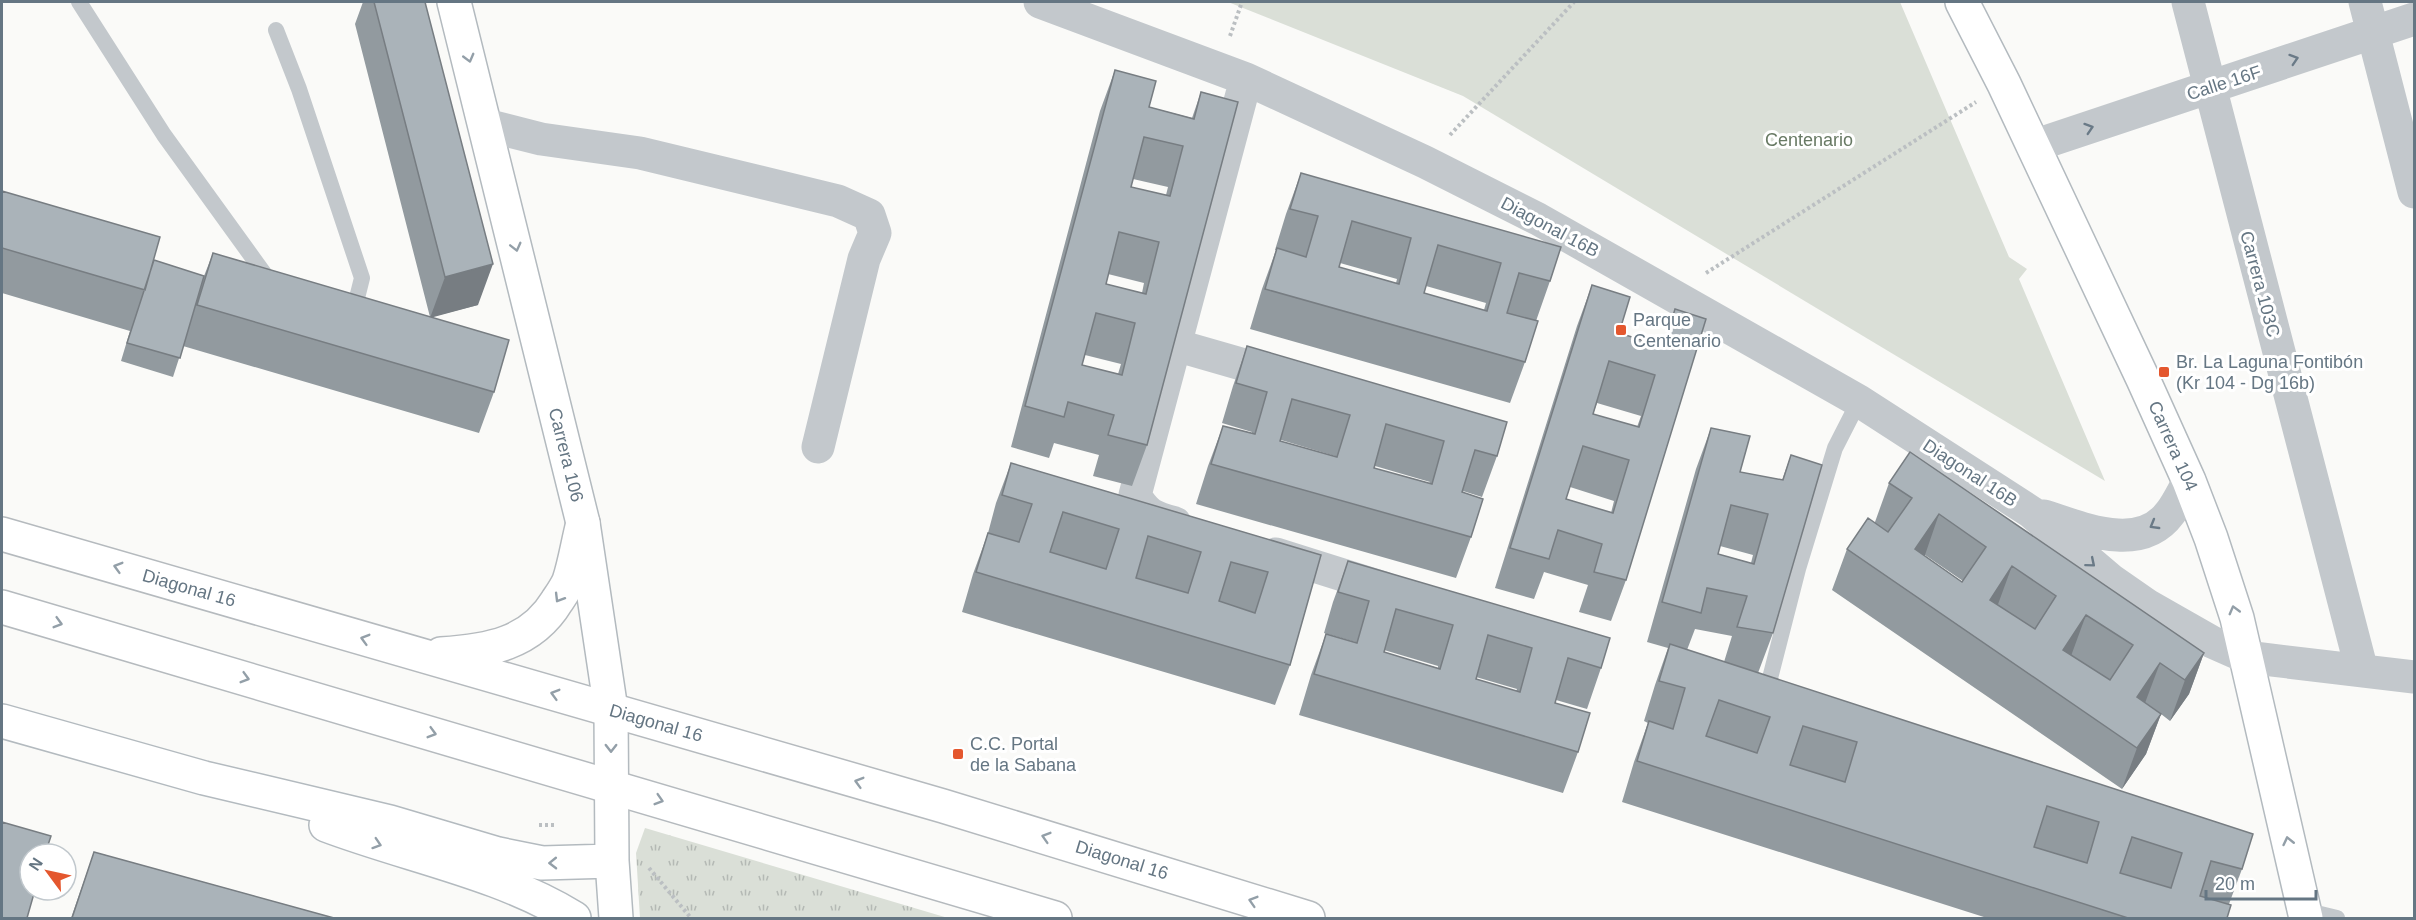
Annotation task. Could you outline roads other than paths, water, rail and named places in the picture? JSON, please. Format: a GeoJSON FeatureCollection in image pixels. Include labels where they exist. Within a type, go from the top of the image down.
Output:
{"type":"FeatureCollection","features":[{"type":"Feature","properties":{"kind":"street","name":"Carrera 106"},"geometry":{"type":"LineString","coordinates":[[454,2],[583,523],[611,710],[612,861],[616,918]]}},
{"type":"Feature","properties":{"kind":"street","name":"Diagonal 16B"},"geometry":{"type":"LineString","coordinates":[[1040,2],[1245,79],[1425,162],[1538,219],[1859,401],[2031,512],[2110,580],[2147,605],[2212,642],[2246,657],[2415,677]]}},
{"type":"Feature","properties":{"kind":"street","name":"Carrera 104"},"geometry":{"type":"LineString","coordinates":[[1962,2],[2004,84],[2189,481],[2225,578],[2246,657],[2305,914]]}},
{"type":"Feature","properties":{"kind":"street","name":"Carrera 103C"},"geometry":{"type":"LineString","coordinates":[[2188,2],[2362,671]]}},
{"type":"Feature","properties":{"kind":"street"},"geometry":{"type":"LineString","coordinates":[[2365,2],[2415,192]]}},
{"type":"Feature","properties":{"kind":"street","name":"Calle 16F"},"geometry":{"type":"LineString","coordinates":[[2033,146],[2415,19]]}},
{"type":"Feature","properties":{"kind":"street"},"geometry":{"type":"LineString","coordinates":[[1202,531],[1156,517],[1143,509],[1136,495],[1245,79]]}},
{"type":"Feature","properties":{"kind":"street"},"geometry":{"type":"LineString","coordinates":[[486,125],[541,139],[640,153],[838,201],[868,215],[875,233],[864,259],[818,447]]}},
{"type":"Feature","properties":{"kind":"street"},"geometry":{"type":"LineString","coordinates":[[1175,345],[1316,386]]}},
{"type":"Feature","properties":{"kind":"street","name":"Diagonal 16B"},"geometry":{"type":"LineString","coordinates":[[2031,512],[2110,536],[2134,536],[2156,525],[2169,515],[2189,481]]}},
{"type":"Feature","properties":{"kind":"street"},"geometry":{"type":"LineString","coordinates":[[422,655],[475,651],[504,644],[532,632],[551,612],[568,583],[583,523]]}},
{"type":"Feature","properties":{"kind":"street","name":"Diagonal 16"},"geometry":{"type":"LineString","coordinates":[[2,534],[944,806],[1308,918]]}},
{"type":"Feature","properties":{"kind":"street"},"geometry":{"type":"LineString","coordinates":[[1247,546],[1407,595]]}},
{"type":"Feature","properties":{"kind":"street"},"geometry":{"type":"LineString","coordinates":[[2,607],[1055,918]]}},
{"type":"Feature","properties":{"kind":"street"},"geometry":{"type":"LineString","coordinates":[[2,721],[204,778],[390,822],[498,854],[534,862],[612,861]]}},
{"type":"Feature","properties":{"kind":"street"},"geometry":{"type":"LineString","coordinates":[[204,778],[365,840],[522,890],[574,918]]}},
{"type":"Feature","properties":{"kind":"lane"},"geometry":{"type":"LineString","coordinates":[[79,2],[164,135],[280,296]]}},
{"type":"Feature","properties":{"kind":"lane"},"geometry":{"type":"LineString","coordinates":[[276,30],[299,89],[362,278],[357,298],[336,315],[326,315]]}},
{"type":"Feature","properties":{"kind":"lane"},"geometry":{"type":"LineString","coordinates":[[1791,703],[1774,696],[1768,686],[1798,569],[1835,448],[1859,401]]}},
{"type":"Feature","properties":{"kind":"lane"},"geometry":{"type":"LineString","coordinates":[[2305,914],[2337,918]]}},
{"type":"Feature","properties":{"kind":"place","name":"Parque Centenario"},"geometry":{"type":"Point","coordinates":[1621,330]}},
{"type":"Feature","properties":{"kind":"place","name":"Br. La Laguna Fontibón (Kr 104 - Dg 16b)"},"geometry":{"type":"Point","coordinates":[2164,372]}},
{"type":"Feature","properties":{"kind":"place","name":"C.C. Portal de la Sabana"},"geometry":{"type":"Point","coordinates":[958,754]}},
{"type":"Feature","properties":{"kind":"park label","name":"Centenario"},"geometry":{"type":"Point","coordinates":[1809,140]}}]}
